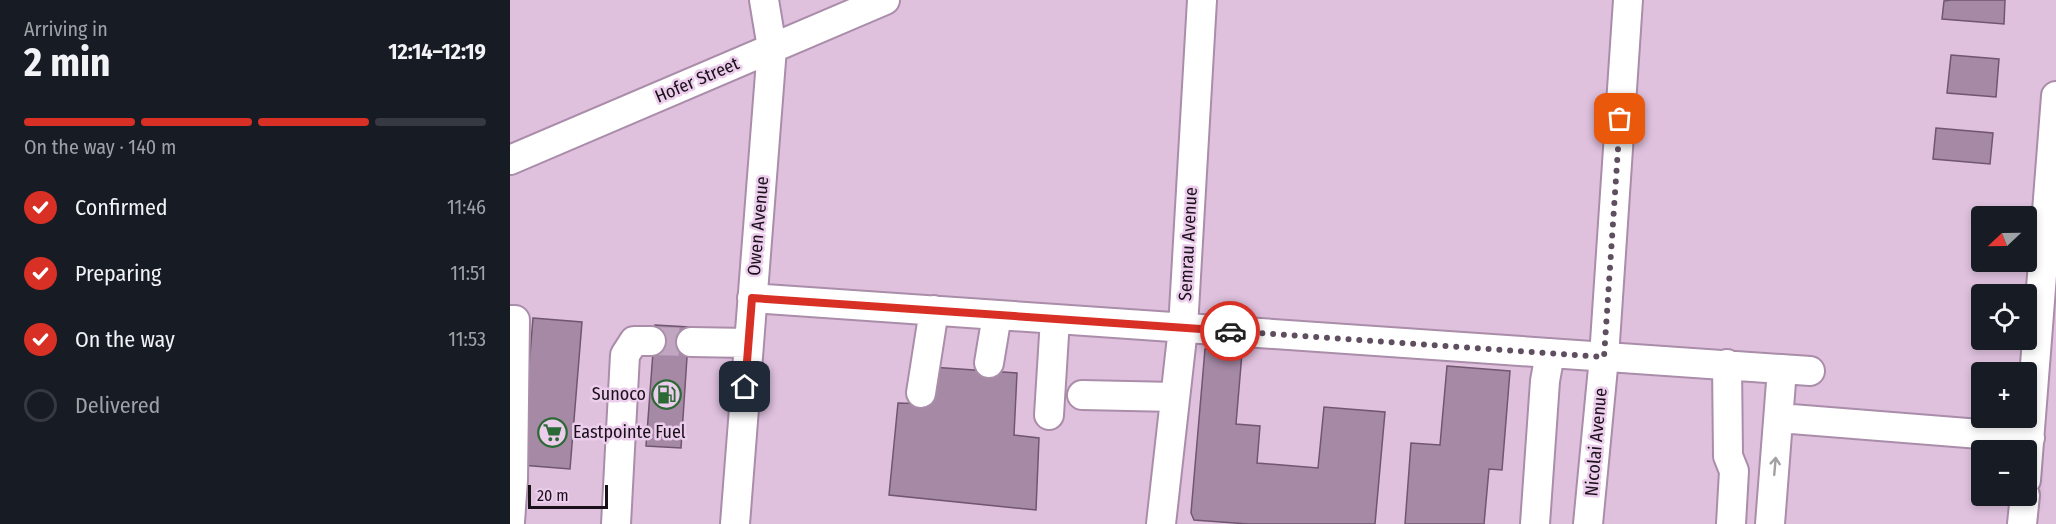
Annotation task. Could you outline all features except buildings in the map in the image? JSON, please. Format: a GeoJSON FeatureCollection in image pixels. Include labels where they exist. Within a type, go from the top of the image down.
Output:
{"type":"FeatureCollection","features":[{"type":"Feature","properties":{"kind":"street","name":"Owen Avenue"},"geometry":{"type":"LineString","coordinates":[[735,524],[772,48],[764,0]]}},
{"type":"Feature","properties":{"kind":"street","name":"Hofer Street"},"geometry":{"type":"LineString","coordinates":[[510,160],[885,0]]}},
{"type":"Feature","properties":{"kind":"street","name":"Semrau Avenue"},"geometry":{"type":"LineString","coordinates":[[1161,524],[1183,327],[1202,0]]}},
{"type":"Feature","properties":{"kind":"street","name":"Nicolai Avenue"},"geometry":{"type":"LineString","coordinates":[[1588,524],[1604,357],[1628,0]]}},
{"type":"Feature","properties":{"kind":"street"},"geometry":{"type":"LineString","coordinates":[[1779,418],[2030,438],[2056,96]]}},
{"type":"Feature","properties":{"kind":"street"},"geometry":{"type":"LineString","coordinates":[[752,298],[1810,371]]}},
{"type":"Feature","properties":{"kind":"street"},"geometry":{"type":"LineString","coordinates":[[921,393],[934,310]]}},
{"type":"Feature","properties":{"kind":"street"},"geometry":{"type":"LineString","coordinates":[[989,363],[997,315]]}},
{"type":"Feature","properties":{"kind":"street"},"geometry":{"type":"LineString","coordinates":[[1049,415],[1055,319]]}},
{"type":"Feature","properties":{"kind":"street"},"geometry":{"type":"LineString","coordinates":[[510,320],[515,320],[513,480],[510,522]]}},
{"type":"Feature","properties":{"kind":"street"},"geometry":{"type":"LineString","coordinates":[[616,524],[625,355],[634,341],[651,341]]}},
{"type":"Feature","properties":{"kind":"street"},"geometry":{"type":"LineString","coordinates":[[691,342],[748,343]]}},
{"type":"Feature","properties":{"kind":"street"},"geometry":{"type":"LineString","coordinates":[[1538,524],[1545,381],[1550,353]]}},
{"type":"Feature","properties":{"kind":"street"},"geometry":{"type":"LineString","coordinates":[[1727,364],[1728,456],[1734,471],[1731,524]]}},
{"type":"Feature","properties":{"kind":"street"},"geometry":{"type":"LineString","coordinates":[[1770,524],[1782,369]]}},
{"type":"Feature","properties":{"kind":"street"},"geometry":{"type":"LineString","coordinates":[[1082,395],[1175,397]]}},
{"type":"Feature","properties":{"kind":"street"},"geometry":{"type":"LineString","coordinates":[[2022,524],[2024,506]]}},
{"type":"Feature","properties":{"kind":"tunnel"},"geometry":{"type":"LineString","coordinates":[[651,341],[691,342]]}},
{"type":"Feature","properties":{"kind":"way so far"},"geometry":{"type":"LineString","coordinates":[[1230,331],[1604,357],[1620,119]]}},
{"type":"Feature","properties":{"kind":"place","name":"Sunoco"},"geometry":{"type":"Point","coordinates":[667,394]}},
{"type":"Feature","properties":{"kind":"place","name":"Eastpointe Fuel"},"geometry":{"type":"Point","coordinates":[552,432]}},
{"type":"Feature","properties":{"kind":"route"},"geometry":{"type":"LineString","coordinates":[[745,387],[752,298],[1230,331]]}}]}
